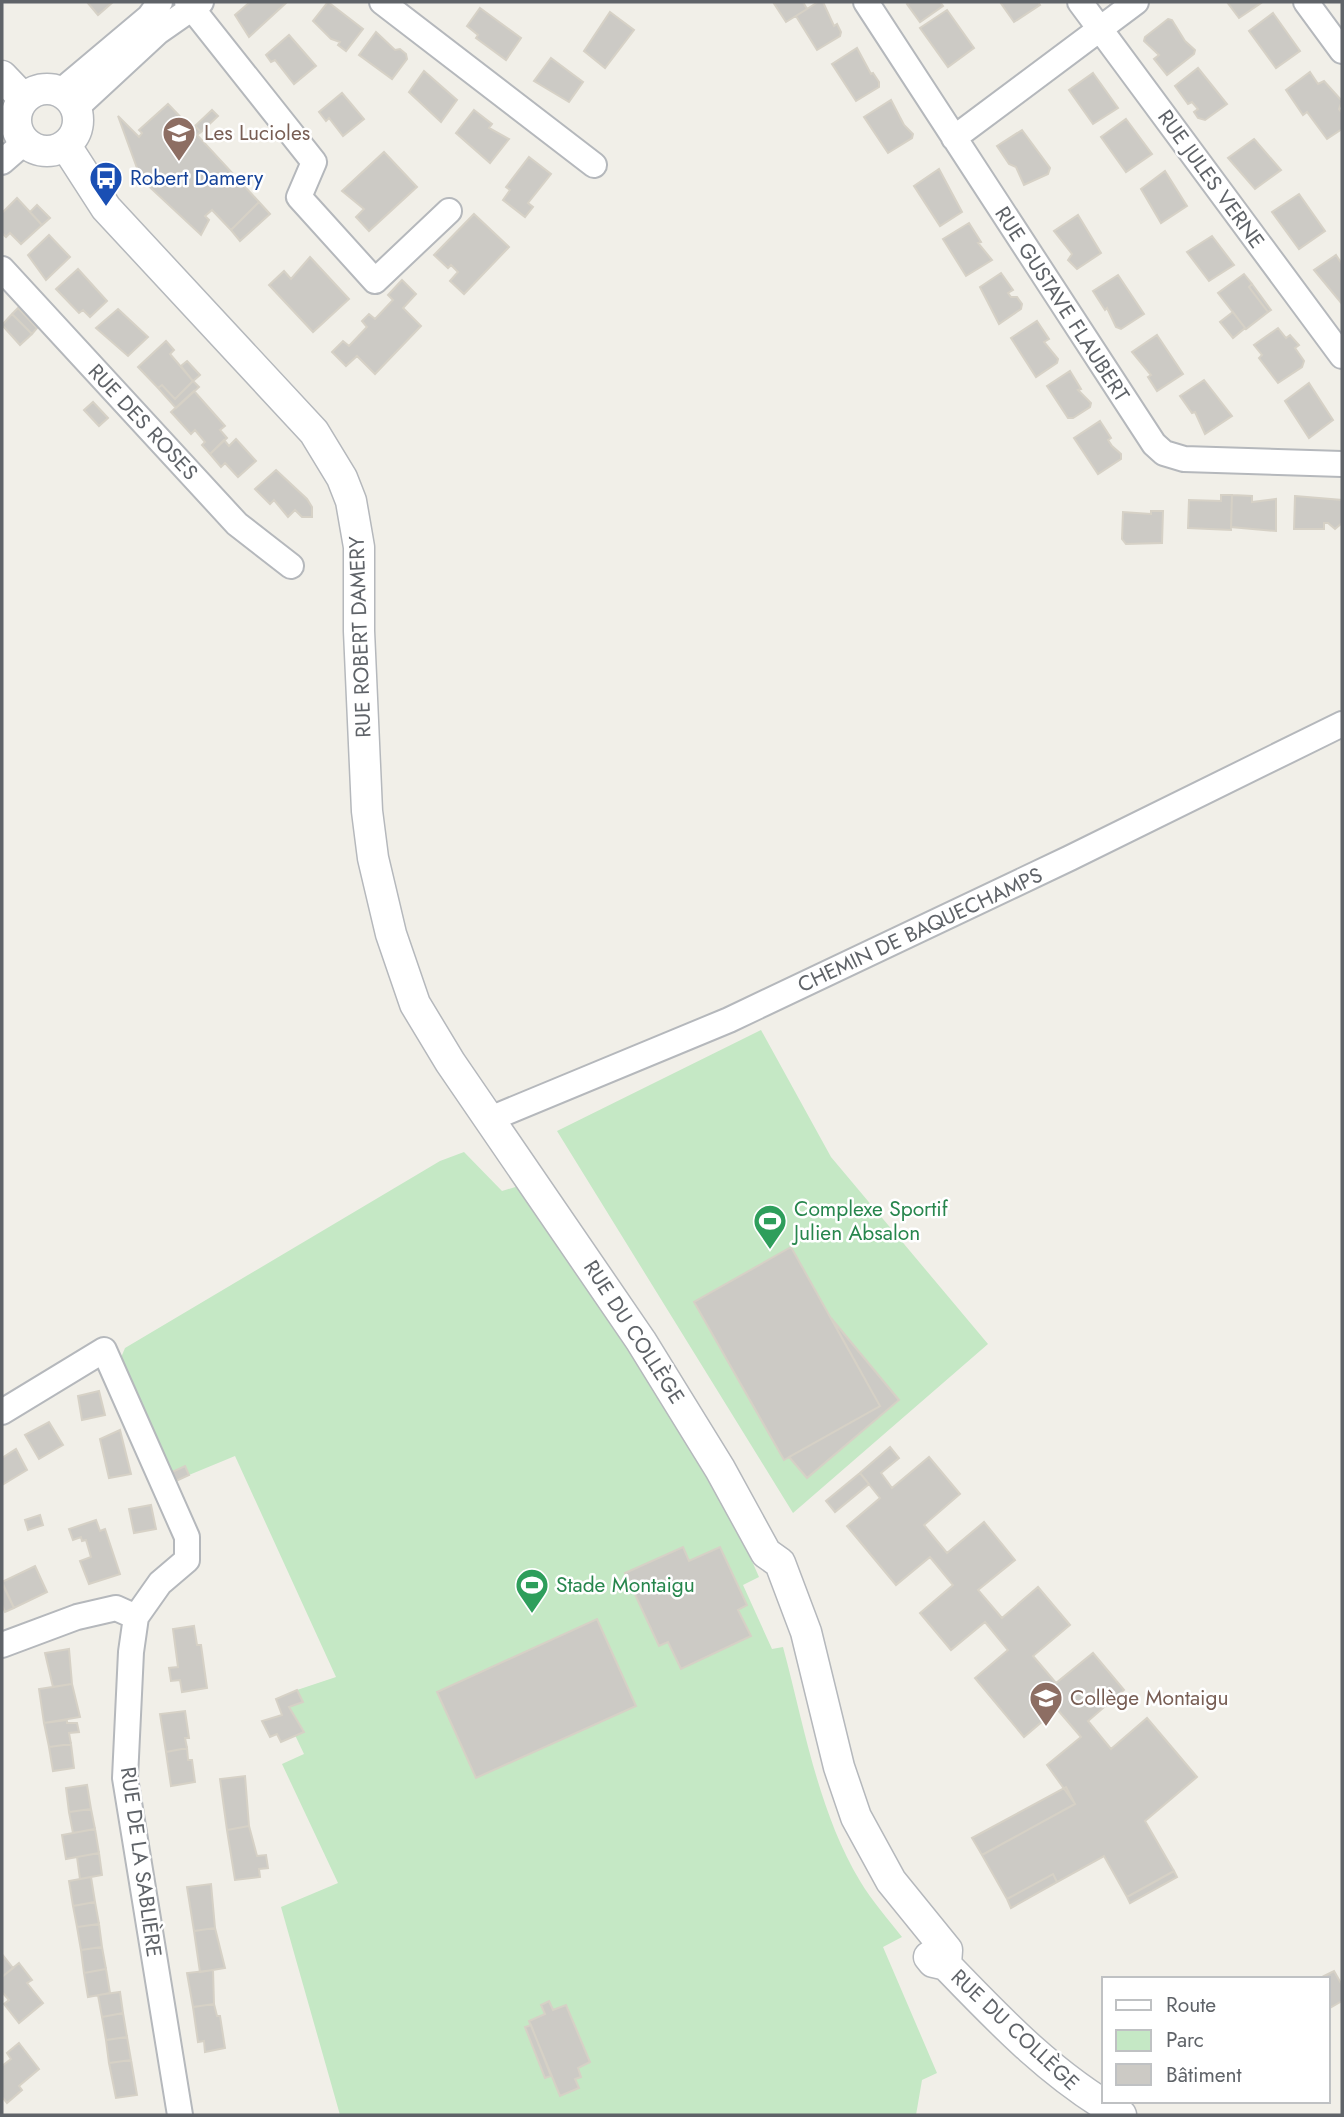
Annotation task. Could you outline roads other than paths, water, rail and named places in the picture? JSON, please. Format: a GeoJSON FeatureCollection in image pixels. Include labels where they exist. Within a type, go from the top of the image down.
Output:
{"type":"FeatureCollection","features":[{"type":"Feature","properties":{"kind":"street"},"geometry":{"type":"LineString","coordinates":[[69,99],[149,17],[160,2]]}},
{"type":"Feature","properties":{"kind":"street"},"geometry":{"type":"LineString","coordinates":[[382,2],[594,165]]}},
{"type":"Feature","properties":{"kind":"street","name":"RUE GUSTAVE FLAUBERT"},"geometry":{"type":"LineString","coordinates":[[866,2],[1148,434],[1164,453],[1197,460],[1342,464]]}},
{"type":"Feature","properties":{"kind":"street","name":"RUE JULES VERNE"},"geometry":{"type":"LineString","coordinates":[[1080,2],[1342,356]]}},
{"type":"Feature","properties":{"kind":"street"},"geometry":{"type":"LineString","coordinates":[[954,138],[1136,2]]}},
{"type":"Feature","properties":{"kind":"street"},"geometry":{"type":"LineString","coordinates":[[1306,2],[1342,51]]}},
{"type":"Feature","properties":{"kind":"street"},"geometry":{"type":"LineString","coordinates":[[69,99],[193,4],[314,162],[299,197],[375,281],[449,211]]}},
{"type":"Feature","properties":{"kind":"street"},"geometry":{"type":"LineString","coordinates":[[2,76],[24,99]]}},
{"type":"Feature","properties":{"kind":"street"},"geometry":{"type":"LineString","coordinates":[[47,88],[69,99],[77,128],[66,146],[43,151],[25,142],[16,121],[24,99],[34,91],[47,88]]}},
{"type":"Feature","properties":{"kind":"street"},"geometry":{"type":"LineString","coordinates":[[2,162],[25,142]]}},
{"type":"Feature","properties":{"kind":"street","name":"RUE ROBERT DAMERY"},"geometry":{"type":"LineString","coordinates":[[66,146],[106,208],[314,432],[342,478],[351,501],[359,547],[359,631],[367,811],[380,892],[402,971],[415,1004],[490,1119]]}},
{"type":"Feature","properties":{"kind":"street","name":"RUE DES ROSES"},"geometry":{"type":"LineString","coordinates":[[2,269],[237,524],[291,566]]}},
{"type":"Feature","properties":{"kind":"street","name":"CHEMIN DE BAQUECHAMPS"},"geometry":{"type":"LineString","coordinates":[[490,1119],[729,1020],[1070,858],[1342,724]]}},
{"type":"Feature","properties":{"kind":"street","name":"RUE DU COLLÈGE"},"geometry":{"type":"LineString","coordinates":[[490,1119],[641,1341],[720,1469],[766,1553],[780,1563],[804,1626],[839,1768],[856,1816],[891,1881],[947,1950],[946,1965],[1054,2071],[1087,2096],[1121,2115]]}},
{"type":"Feature","properties":{"kind":"street","name":"RUE DE LA SABLIÈRE"},"geometry":{"type":"LineString","coordinates":[[2,1412],[104,1350],[187,1537],[187,1560],[160,1583],[136,1617],[131,1651],[125,1778],[180,2115]]}},
{"type":"Feature","properties":{"kind":"street"},"geometry":{"type":"LineString","coordinates":[[2,1644],[77,1617],[116,1608],[136,1617]]}},
{"type":"Feature","properties":{"kind":"place","name":"Les Lucioles"},"geometry":{"type":"Point","coordinates":[179,163]}},
{"type":"Feature","properties":{"kind":"place","name":"Robert Damery"},"geometry":{"type":"Point","coordinates":[106,208]}},
{"type":"Feature","properties":{"kind":"place","name":"Complexe Sportif Julien Absalon"},"geometry":{"type":"Point","coordinates":[770,1251]}},
{"type":"Feature","properties":{"kind":"place","name":"Stade Montaigu"},"geometry":{"type":"Point","coordinates":[532,1615]}},
{"type":"Feature","properties":{"kind":"place","name":"Collège Montaigu"},"geometry":{"type":"Point","coordinates":[1046,1728]}}]}
